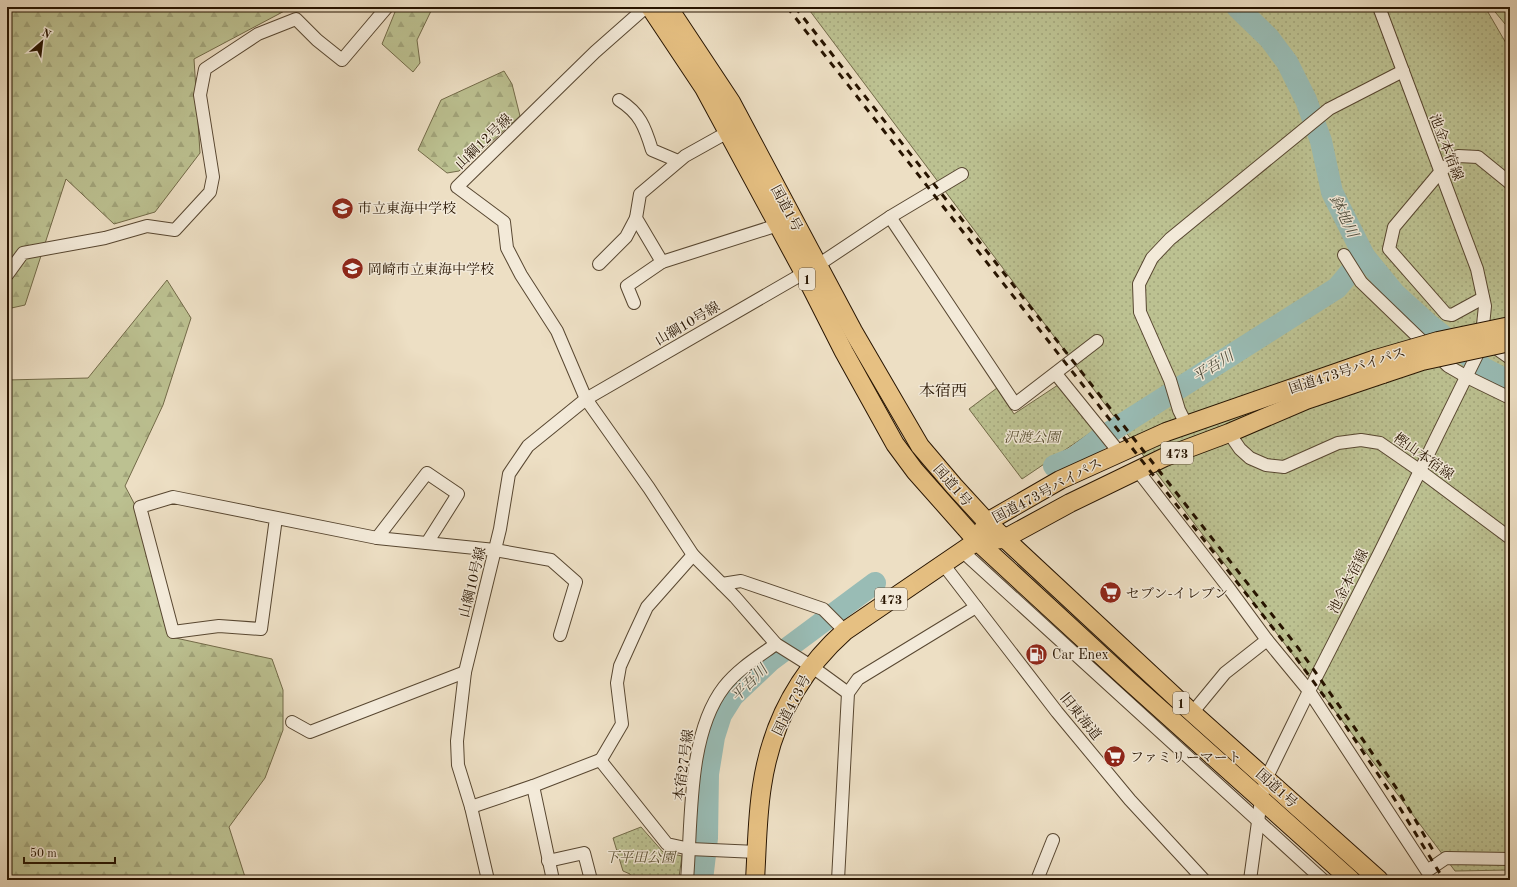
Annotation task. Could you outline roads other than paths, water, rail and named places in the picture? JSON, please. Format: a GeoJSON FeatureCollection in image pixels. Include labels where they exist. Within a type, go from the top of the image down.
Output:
{"type":"FeatureCollection","features":[{"type":"Feature","properties":{"kind":"highway","name":"国道1号"},"geometry":{"type":"LineString","coordinates":[[650,7],[704,88],[778,225],[811,269],[853,331],[920,446],[954,486],[1004,539],[1192,713],[1379,880]]}},
{"type":"Feature","properties":{"kind":"highway","name":"国道1号"},"geometry":{"type":"LineString","coordinates":[[668,7],[731,102],[811,269],[844,352],[895,444],[915,471],[977,541],[1350,880]]}},
{"type":"Feature","properties":{"kind":"highway","name":"国道473号バイパス"},"geometry":{"type":"LineString","coordinates":[[977,541],[1004,539],[1070,503],[1165,457],[1229,433],[1438,341],[1510,326]]}},
{"type":"Feature","properties":{"kind":"highway","name":"国道473号バイパス"},"geometry":{"type":"LineString","coordinates":[[977,541],[987,522],[1060,480],[1183,417],[1380,366],[1422,361],[1510,342]]}},
{"type":"Feature","properties":{"kind":"highway","name":"国道473号"},"geometry":{"type":"LineString","coordinates":[[755,880],[762,786],[771,746],[787,706],[799,684],[811,666],[826,648],[844,631],[977,541]]}},
{"type":"Feature","properties":{"kind":"street"},"geometry":{"type":"LineString","coordinates":[[7,275],[23,253],[105,238],[147,226],[175,230],[210,192],[213,177],[200,95],[205,69],[258,34],[296,19],[317,40],[342,60],[387,7]]}},
{"type":"Feature","properties":{"kind":"street","name":"山綱12号線"},"geometry":{"type":"LineString","coordinates":[[586,398],[557,332],[521,275],[507,248],[504,222],[457,187],[595,52],[646,7]]}},
{"type":"Feature","properties":{"kind":"street","name":"池金本宿線"},"geometry":{"type":"LineString","coordinates":[[1250,880],[1261,800],[1266,779],[1478,353],[1481,338],[1485,306],[1478,269],[1379,7]]}},
{"type":"Feature","properties":{"kind":"street"},"geometry":{"type":"LineString","coordinates":[[1183,417],[1170,380],[1140,312],[1139,284],[1152,258],[1170,239],[1329,108],[1403,71]]}},
{"type":"Feature","properties":{"kind":"street"},"geometry":{"type":"LineString","coordinates":[[619,100],[632,108],[646,128],[652,150],[678,161]]}},
{"type":"Feature","properties":{"kind":"street"},"geometry":{"type":"LineString","coordinates":[[599,264],[626,237],[636,218],[640,194],[685,156],[728,132]]}},
{"type":"Feature","properties":{"kind":"street"},"geometry":{"type":"LineString","coordinates":[[1483,298],[1452,315],[1446,314],[1389,249],[1394,227],[1441,172],[1458,156],[1478,157],[1510,183]]}},
{"type":"Feature","properties":{"kind":"street","name":"山綱10号線"},"geometry":{"type":"LineString","coordinates":[[488,880],[471,806],[458,765],[457,741],[465,672],[495,550],[506,498],[509,474],[528,446],[586,398],[811,269],[890,217],[962,174]]}},
{"type":"Feature","properties":{"kind":"street"},"geometry":{"type":"LineString","coordinates":[[890,217],[1015,404],[1097,341]]}},
{"type":"Feature","properties":{"kind":"street"},"geometry":{"type":"LineString","coordinates":[[636,218],[662,262]]}},
{"type":"Feature","properties":{"kind":"street"},"geometry":{"type":"LineString","coordinates":[[634,303],[627,286],[662,262],[778,225]]}},
{"type":"Feature","properties":{"kind":"street"},"geometry":{"type":"LineString","coordinates":[[1344,255],[1361,282],[1448,366],[1466,377],[1510,398]]}},
{"type":"Feature","properties":{"kind":"street"},"geometry":{"type":"LineString","coordinates":[[1481,338],[1510,358]]}},
{"type":"Feature","properties":{"kind":"street"},"geometry":{"type":"LineString","coordinates":[[1056,374],[1116,450]]}},
{"type":"Feature","properties":{"kind":"street"},"geometry":{"type":"LineString","coordinates":[[586,398],[649,488],[693,555],[722,584],[776,644],[811,666],[848,693]]}},
{"type":"Feature","properties":{"kind":"street","name":"樫山本宿線"},"geometry":{"type":"LineString","coordinates":[[1229,433],[1240,449],[1250,458],[1266,465],[1284,467],[1338,443],[1361,440],[1380,443],[1419,470],[1510,538]]}},
{"type":"Feature","properties":{"kind":"street"},"geometry":{"type":"LineString","coordinates":[[1138,471],[1267,640],[1309,691],[1427,871],[1446,858],[1510,859]]}},
{"type":"Feature","properties":{"kind":"street"},"geometry":{"type":"LineString","coordinates":[[377,538],[426,473],[458,494],[427,543]]}},
{"type":"Feature","properties":{"kind":"street"},"geometry":{"type":"LineString","coordinates":[[276,518],[261,629],[219,626],[174,632],[140,507],[173,497],[377,538],[495,550],[551,560],[576,582],[560,635]]}},
{"type":"Feature","properties":{"kind":"street"},"geometry":{"type":"LineString","coordinates":[[962,551],[1323,880]]}},
{"type":"Feature","properties":{"kind":"street"},"geometry":{"type":"LineString","coordinates":[[471,806],[533,786],[600,760],[622,724],[617,683],[620,666],[647,607],[693,555]]}},
{"type":"Feature","properties":{"kind":"street","name":"旧東海道"},"geometry":{"type":"LineString","coordinates":[[943,564],[1052,706],[1130,800],[1204,880]]}},
{"type":"Feature","properties":{"kind":"street"},"geometry":{"type":"LineString","coordinates":[[722,584],[741,581],[823,609],[844,631]]}},
{"type":"Feature","properties":{"kind":"street"},"geometry":{"type":"LineString","coordinates":[[1040,599],[1042,624]]}},
{"type":"Feature","properties":{"kind":"street"},"geometry":{"type":"LineString","coordinates":[[838,880],[848,693],[858,679],[976,607]]}},
{"type":"Feature","properties":{"kind":"street"},"geometry":{"type":"LineString","coordinates":[[1192,713],[1225,673],[1267,640]]}},
{"type":"Feature","properties":{"kind":"street","name":"本宿27号線"},"geometry":{"type":"LineString","coordinates":[[687,880],[698,749],[704,726],[721,691],[737,673],[776,644]]}},
{"type":"Feature","properties":{"kind":"street"},"geometry":{"type":"LineString","coordinates":[[292,722],[310,732],[465,672]]}},
{"type":"Feature","properties":{"kind":"street"},"geometry":{"type":"LineString","coordinates":[[1125,700],[1148,698]]}},
{"type":"Feature","properties":{"kind":"street"},"geometry":{"type":"LineString","coordinates":[[600,760],[667,844],[690,849],[756,852]]}},
{"type":"Feature","properties":{"kind":"street"},"geometry":{"type":"LineString","coordinates":[[533,786],[553,880]]}},
{"type":"Feature","properties":{"kind":"street"},"geometry":{"type":"LineString","coordinates":[[1037,880],[1053,840]]}},
{"type":"Feature","properties":{"kind":"street"},"geometry":{"type":"LineString","coordinates":[[548,861],[584,853],[591,880]]}},
{"type":"Feature","properties":{"kind":"waterway","name":"鉢地川"},"geometry":{"type":"LineString","coordinates":[[1237,7],[1269,38],[1287,62],[1306,100],[1321,141],[1332,192],[1364,256],[1395,294],[1427,323],[1485,369],[1510,382]]}},
{"type":"Feature","properties":{"kind":"waterway","name":"平吾川"},"geometry":{"type":"LineString","coordinates":[[1054,466],[1074,458],[1099,439],[1337,288],[1364,256]]}},
{"type":"Feature","properties":{"kind":"waterway","name":"平吾川"},"geometry":{"type":"LineString","coordinates":[[702,880],[707,838],[708,774],[714,737],[721,715],[733,696],[770,661],[875,583]]}},
{"type":"Feature","properties":{"kind":"railway"},"geometry":{"type":"LineString","coordinates":[[787,7],[1294,655],[1345,725],[1392,795],[1444,880]]}},
{"type":"Feature","properties":{"kind":"railway"},"geometry":{"type":"LineString","coordinates":[[795,7],[1299,649],[1399,792],[1434,852]]}},
{"type":"Feature","properties":{"kind":"place","name":"市立東海中学校"},"geometry":{"type":"Point","coordinates":[343,208]}},
{"type":"Feature","properties":{"kind":"place","name":"岡崎市立東海中学校"},"geometry":{"type":"Point","coordinates":[352,269]}},
{"type":"Feature","properties":{"kind":"place","name":"セブン-イレブン"},"geometry":{"type":"Point","coordinates":[1111,593]}},
{"type":"Feature","properties":{"kind":"place","name":"Car Enex"},"geometry":{"type":"Point","coordinates":[1036,654]}},
{"type":"Feature","properties":{"kind":"place","name":"ファミリーマート"},"geometry":{"type":"Point","coordinates":[1114,757]}},
{"type":"Feature","properties":{"kind":"district","name":"本宿西"},"geometry":{"type":"Point","coordinates":[943,390]}},
{"type":"Feature","properties":{"kind":"park label","name":"沢渡公園"},"geometry":{"type":"Point","coordinates":[1032,437]}},
{"type":"Feature","properties":{"kind":"park label","name":"下平田公園"},"geometry":{"type":"Point","coordinates":[640,857]}}]}
